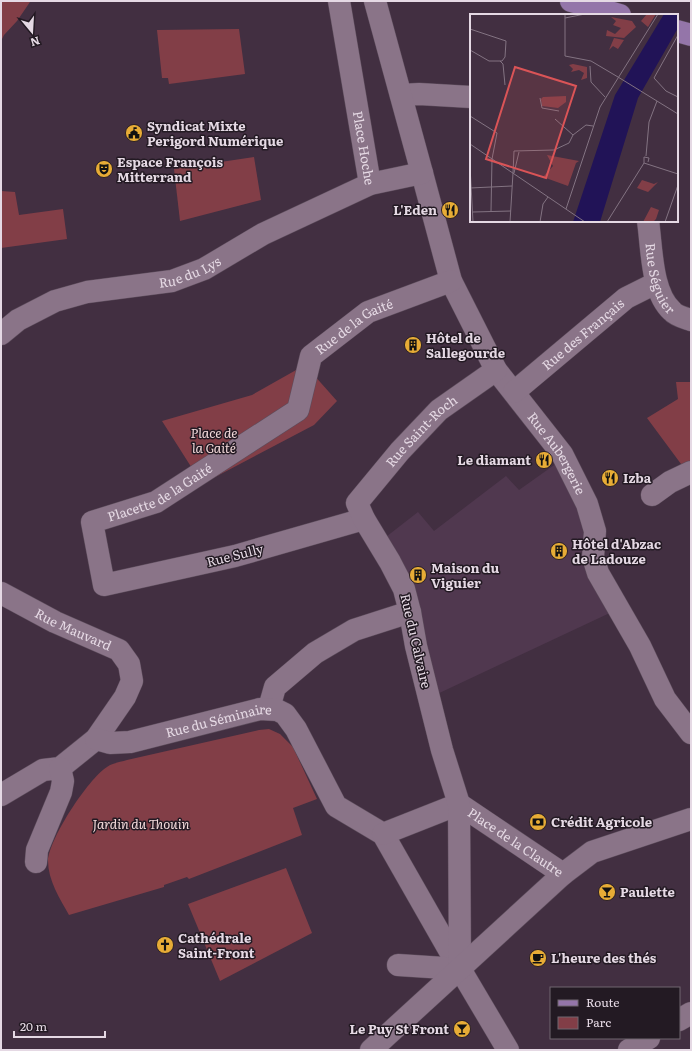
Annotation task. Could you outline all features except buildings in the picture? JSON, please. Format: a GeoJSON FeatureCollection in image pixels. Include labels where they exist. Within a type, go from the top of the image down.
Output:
{"type":"FeatureCollection","features":[{"type":"Feature","properties":{"kind":"main road"},"geometry":{"type":"LineString","coordinates":[[571,1],[617,14]]}},
{"type":"Feature","properties":{"kind":"main road"},"geometry":{"type":"LineString","coordinates":[[678,31],[691,35]]}},
{"type":"Feature","properties":{"kind":"street","name":"Place Hoche"},"geometry":{"type":"LineString","coordinates":[[339,1],[370,184],[422,173]]}},
{"type":"Feature","properties":{"kind":"street"},"geometry":{"type":"LineString","coordinates":[[375,1],[422,173]]}},
{"type":"Feature","properties":{"kind":"street"},"geometry":{"type":"LineString","coordinates":[[617,1],[621,14]]}},
{"type":"Feature","properties":{"kind":"street"},"geometry":{"type":"LineString","coordinates":[[401,95],[470,97]]}},
{"type":"Feature","properties":{"kind":"street","name":"Rue Aubergerie"},"geometry":{"type":"LineString","coordinates":[[422,173],[450,281],[496,370],[562,454],[587,504],[595,531],[593,557],[598,573],[640,646],[665,699],[691,733]]}},
{"type":"Feature","properties":{"kind":"street","name":"Rue du Lys"},"geometry":{"type":"LineString","coordinates":[[1,334],[18,320],[55,301],[86,292],[172,281],[204,269],[263,234],[370,184]]}},
{"type":"Feature","properties":{"kind":"street","name":"Rue Séguier"},"geometry":{"type":"LineString","coordinates":[[648,222],[656,283],[661,299],[672,312],[691,320]]}},
{"type":"Feature","properties":{"kind":"street","name":"Rue de la Gaité"},"geometry":{"type":"LineString","coordinates":[[298,410],[311,356],[368,312],[450,281]]}},
{"type":"Feature","properties":{"kind":"street","name":"Rue des Français"},"geometry":{"type":"LineString","coordinates":[[514,392],[626,298],[656,283]]}},
{"type":"Feature","properties":{"kind":"street","name":"Rue Saint-Roch"},"geometry":{"type":"LineString","coordinates":[[360,511],[400,451],[439,410],[496,370]]}},
{"type":"Feature","properties":{"kind":"street","name":"Placette de la Gaité"},"geometry":{"type":"LineString","coordinates":[[104,584],[92,522],[156,502],[298,410]]}},
{"type":"Feature","properties":{"kind":"street"},"geometry":{"type":"LineString","coordinates":[[652,495],[670,482],[691,472]]}},
{"type":"Feature","properties":{"kind":"street","name":"Rue Sully"},"geometry":{"type":"LineString","coordinates":[[104,584],[235,556],[360,511]]}},
{"type":"Feature","properties":{"kind":"street","name":"Rue du Calvaire"},"geometry":{"type":"LineString","coordinates":[[360,511],[404,589],[416,646],[442,750],[456,796],[460,969]]}},
{"type":"Feature","properties":{"kind":"street","name":"Rue Mauvard"},"geometry":{"type":"LineString","coordinates":[[1,593],[55,622],[119,650],[129,664],[132,681],[125,697],[96,739],[60,768]]}},
{"type":"Feature","properties":{"kind":"street"},"geometry":{"type":"LineString","coordinates":[[269,708],[275,686],[315,653],[354,630],[410,612]]}},
{"type":"Feature","properties":{"kind":"street","name":"Rue du Séminaire"},"geometry":{"type":"LineString","coordinates":[[96,739],[110,743],[130,742],[245,712],[269,708],[277,710],[290,720],[336,806],[383,834]]}},
{"type":"Feature","properties":{"kind":"street"},"geometry":{"type":"LineString","coordinates":[[1,795],[43,770],[60,768],[63,781],[61,792],[37,850],[36,862]]}},
{"type":"Feature","properties":{"kind":"street","name":"Place de la Clautre"},"geometry":{"type":"LineString","coordinates":[[370,1050],[563,874],[456,796],[383,834]]}},
{"type":"Feature","properties":{"kind":"street"},"geometry":{"type":"LineString","coordinates":[[563,874],[592,852],[691,819]]}},
{"type":"Feature","properties":{"kind":"street"},"geometry":{"type":"LineString","coordinates":[[383,834],[508,1050]]}},
{"type":"Feature","properties":{"kind":"street"},"geometry":{"type":"LineString","coordinates":[[398,965],[460,969]]}},
{"type":"Feature","properties":{"kind":"street"},"geometry":{"type":"LineString","coordinates":[[680,1019],[691,1013]]}},
{"type":"Feature","properties":{"kind":"street"},"geometry":{"type":"LineString","coordinates":[[629,1050],[647,1039]]}},
{"type":"Feature","properties":{"kind":"shaded area"},"geometry":{"type":"Polygon","coordinates":[[[557,463],[589,531],[586,549],[579,553],[614,611],[433,696],[382,540],[418,512],[434,531],[506,476],[519,490],[557,463]]]}},
{"type":"Feature","properties":{"kind":"green space"},"geometry":{"type":"Polygon","coordinates":[[[1,1],[30,2],[1,41],[1,1]]]}},
{"type":"Feature","properties":{"kind":"green space"},"geometry":{"type":"Polygon","coordinates":[[[239,29],[245,74],[169,84],[168,78],[162,78],[157,30],[239,29]]]}},
{"type":"Feature","properties":{"kind":"green space"},"geometry":{"type":"Polygon","coordinates":[[[254,157],[261,200],[180,221],[174,169],[254,157]]]}},
{"type":"Feature","properties":{"kind":"green space"},"geometry":{"type":"Polygon","coordinates":[[[1,191],[15,192],[19,215],[63,209],[67,239],[1,248],[1,191]]]}},
{"type":"Feature","properties":{"kind":"green space","name":"Place de la Gaité"},"geometry":{"type":"Polygon","coordinates":[[[305,365],[337,401],[314,425],[202,484],[162,421],[252,395],[305,365]]]}},
{"type":"Feature","properties":{"kind":"green space"},"geometry":{"type":"Polygon","coordinates":[[[676,382],[691,382],[691,465],[684,468],[647,418],[678,399],[676,382]]]}},
{"type":"Feature","properties":{"kind":"green space","name":"Jardin du Thouin"},"geometry":{"type":"Polygon","coordinates":[[[269,729],[280,734],[293,747],[317,799],[293,808],[302,835],[189,879],[187,877],[164,885],[164,887],[69,915],[55,889],[50,875],[48,861],[50,851],[71,810],[80,796],[99,774],[109,766],[127,760],[269,729]]]}},
{"type":"Feature","properties":{"kind":"green space"},"geometry":{"type":"Polygon","coordinates":[[[286,868],[312,933],[220,981],[188,904],[286,868]]]}},
{"type":"Feature","properties":{"kind":"place","name":"Syndicat Mixte Perigord Numérique"},"geometry":{"type":"Point","coordinates":[134,133]}},
{"type":"Feature","properties":{"kind":"place","name":"Espace François Mitterrand"},"geometry":{"type":"Point","coordinates":[104,169]}},
{"type":"Feature","properties":{"kind":"place","name":"L'Eden"},"geometry":{"type":"Point","coordinates":[450,210]}},
{"type":"Feature","properties":{"kind":"place","name":"Hôtel de Sallegourde"},"geometry":{"type":"Point","coordinates":[413,345]}},
{"type":"Feature","properties":{"kind":"place","name":"Le diamant"},"geometry":{"type":"Point","coordinates":[544,460]}},
{"type":"Feature","properties":{"kind":"place","name":"Izba"},"geometry":{"type":"Point","coordinates":[610,478]}},
{"type":"Feature","properties":{"kind":"place","name":"Hôtel d'Abzac de Ladouze"},"geometry":{"type":"Point","coordinates":[559,551]}},
{"type":"Feature","properties":{"kind":"place","name":"Maison du Viguier"},"geometry":{"type":"Point","coordinates":[418,575]}},
{"type":"Feature","properties":{"kind":"place","name":"Crédit Agricole"},"geometry":{"type":"Point","coordinates":[538,822]}},
{"type":"Feature","properties":{"kind":"place","name":"Paulette"},"geometry":{"type":"Point","coordinates":[607,892]}},
{"type":"Feature","properties":{"kind":"place","name":"Cathédrale Saint-Front"},"geometry":{"type":"Point","coordinates":[165,945]}},
{"type":"Feature","properties":{"kind":"place","name":"L'heure des thés"},"geometry":{"type":"Point","coordinates":[538,958]}},
{"type":"Feature","properties":{"kind":"place","name":"Le Puy St Front"},"geometry":{"type":"Point","coordinates":[462,1029]}}]}
